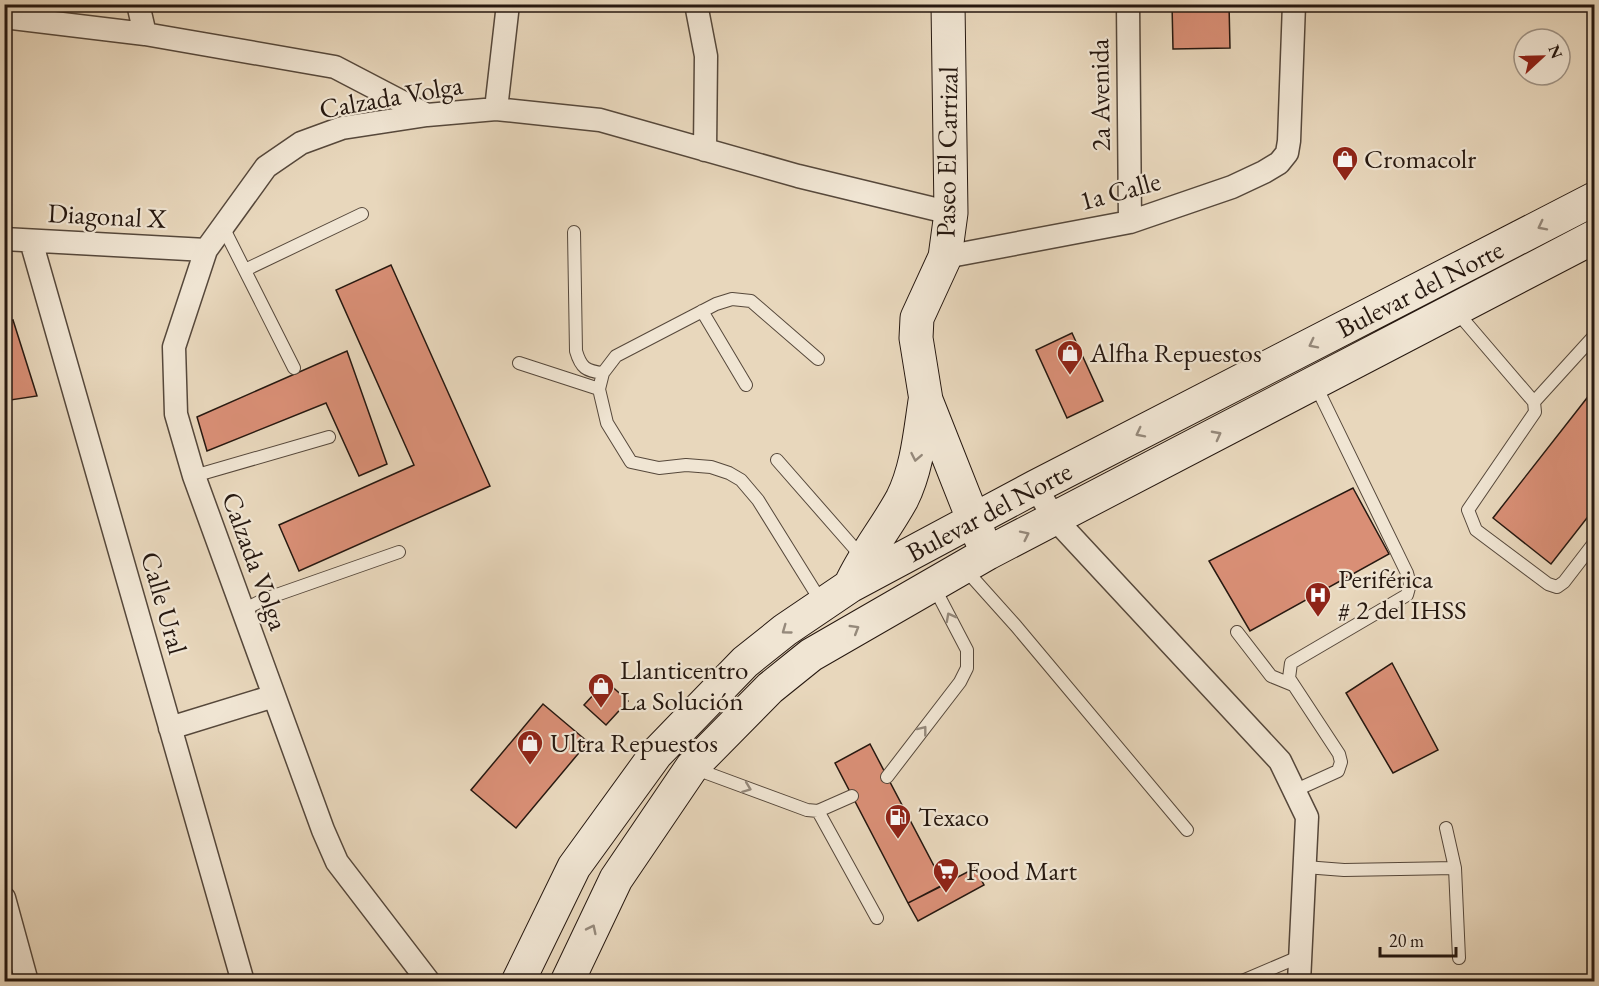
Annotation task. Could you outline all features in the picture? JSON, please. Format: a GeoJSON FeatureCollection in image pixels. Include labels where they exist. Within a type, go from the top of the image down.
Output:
{"type":"FeatureCollection","features":[{"type":"Feature","properties":{"kind":"main road","name":"Paseo El Carrizal"},"geometry":{"type":"LineString","coordinates":[[948,4],[951,213],[945,257],[917,318],[916,338],[926,399],[972,520],[976,561]]}},
{"type":"Feature","properties":{"kind":"main road","name":"Bulevar del Norte"},"geometry":{"type":"LineString","coordinates":[[518,981],[574,867],[656,754],[745,662],[823,604],[856,572],[972,520],[1594,199]]}},
{"type":"Feature","properties":{"kind":"main road","name":"Bulevar del Norte"},"geometry":{"type":"LineString","coordinates":[[567,981],[616,879],[692,767],[770,688],[811,655],[976,561],[1594,237]]}},
{"type":"Feature","properties":{"kind":"main road","name":"Paseo El Carrizal"},"geometry":{"type":"LineString","coordinates":[[856,572],[902,499],[915,464],[926,399]]}},
{"type":"Feature","properties":{"kind":"street"},"geometry":{"type":"LineString","coordinates":[[138,4],[145,34]]}},
{"type":"Feature","properties":{"kind":"street"},"geometry":{"type":"LineString","coordinates":[[496,109],[508,4]]}},
{"type":"Feature","properties":{"kind":"street"},"geometry":{"type":"LineString","coordinates":[[696,4],[706,56],[705,150]]}},
{"type":"Feature","properties":{"kind":"street","name":"2a Avenida"},"geometry":{"type":"LineString","coordinates":[[1128,4],[1130,222]]}},
{"type":"Feature","properties":{"kind":"street","name":"1a Calle"},"geometry":{"type":"LineString","coordinates":[[945,257],[1130,222],[1232,187],[1264,172],[1287,153],[1294,4]]}},
{"type":"Feature","properties":{"kind":"street"},"geometry":{"type":"LineString","coordinates":[[4,17],[145,34],[335,68],[427,115]]}},
{"type":"Feature","properties":{"kind":"street","name":"Calzada Volga"},"geometry":{"type":"LineString","coordinates":[[429,981],[337,862],[194,476],[176,414],[174,347],[206,250],[222,225],[266,167],[301,142],[342,128],[427,115],[496,109],[600,120],[705,150],[951,213]]}},
{"type":"Feature","properties":{"kind":"street","name":"Diagonal X"},"geometry":{"type":"LineString","coordinates":[[4,239],[206,250]]}},
{"type":"Feature","properties":{"kind":"street","name":"Calle Ural"},"geometry":{"type":"LineString","coordinates":[[31,241],[243,981]]}},
{"type":"Feature","properties":{"kind":"street"},"geometry":{"type":"LineString","coordinates":[[1035,487],[1056,520],[1280,761],[1296,790],[1307,817],[1299,981]]}},
{"type":"Feature","properties":{"kind":"street"},"geometry":{"type":"LineString","coordinates":[[170,728],[274,696]]}},
{"type":"Feature","properties":{"kind":"street"},"geometry":{"type":"LineString","coordinates":[[4,898],[9,923],[27,981]]}},
{"type":"Feature","properties":{"kind":"lane"},"geometry":{"type":"LineString","coordinates":[[245,270],[362,214]]}},
{"type":"Feature","properties":{"kind":"lane"},"geometry":{"type":"LineString","coordinates":[[222,225],[294,368]]}},
{"type":"Feature","properties":{"kind":"lane"},"geometry":{"type":"LineString","coordinates":[[574,232],[576,351],[582,367],[588,371],[603,373]]}},
{"type":"Feature","properties":{"kind":"lane"},"geometry":{"type":"LineString","coordinates":[[818,359],[752,301],[732,299],[702,311],[616,356],[603,373],[599,389],[607,423],[631,462],[659,468],[686,465],[711,467],[741,480],[758,500],[823,604]]}},
{"type":"Feature","properties":{"kind":"lane"},"geometry":{"type":"LineString","coordinates":[[1456,310],[1534,402],[1535,412],[1468,510],[1476,530],[1548,584],[1557,587],[1564,582],[1594,543]]}},
{"type":"Feature","properties":{"kind":"lane"},"geometry":{"type":"LineString","coordinates":[[702,311],[746,386]]}},
{"type":"Feature","properties":{"kind":"lane"},"geometry":{"type":"LineString","coordinates":[[1534,402],[1594,336]]}},
{"type":"Feature","properties":{"kind":"lane"},"geometry":{"type":"LineString","coordinates":[[519,363],[599,389]]}},
{"type":"Feature","properties":{"kind":"lane"},"geometry":{"type":"LineString","coordinates":[[1296,790],[1338,771],[1341,762],[1339,754],[1293,685],[1288,670],[1291,663],[1407,595],[1410,584],[1407,573],[1316,384]]}},
{"type":"Feature","properties":{"kind":"lane"},"geometry":{"type":"LineString","coordinates":[[194,476],[329,437]]}},
{"type":"Feature","properties":{"kind":"lane"},"geometry":{"type":"LineString","coordinates":[[777,460],[856,572]]}},
{"type":"Feature","properties":{"kind":"lane"},"geometry":{"type":"LineString","coordinates":[[243,610],[265,599],[399,552]]}},
{"type":"Feature","properties":{"kind":"lane"},"geometry":{"type":"LineString","coordinates":[[976,561],[1016,626],[1187,830]]}},
{"type":"Feature","properties":{"kind":"lane"},"geometry":{"type":"LineString","coordinates":[[887,777],[960,682],[967,668],[968,650],[932,585]]}},
{"type":"Feature","properties":{"kind":"lane"},"geometry":{"type":"LineString","coordinates":[[1237,632],[1271,676],[1293,685]]}},
{"type":"Feature","properties":{"kind":"lane"},"geometry":{"type":"LineString","coordinates":[[692,767],[807,810],[818,811],[852,796]]}},
{"type":"Feature","properties":{"kind":"lane"},"geometry":{"type":"LineString","coordinates":[[818,811],[877,918]]}},
{"type":"Feature","properties":{"kind":"lane"},"geometry":{"type":"LineString","coordinates":[[1446,828],[1455,868],[1460,958]]}},
{"type":"Feature","properties":{"kind":"lane"},"geometry":{"type":"LineString","coordinates":[[1305,867],[1344,870],[1455,868]]}},
{"type":"Feature","properties":{"kind":"lane"},"geometry":{"type":"LineString","coordinates":[[1240,981],[1301,956]]}},
{"type":"Feature","properties":{"kind":"building"},"geometry":{"type":"Polygon","coordinates":[[[1172,4],[1229,4],[1230,48],[1173,49],[1172,4]]]}},
{"type":"Feature","properties":{"kind":"building"},"geometry":{"type":"Polygon","coordinates":[[[391,265],[490,486],[299,571],[279,525],[414,465],[336,290],[391,265]]]}},
{"type":"Feature","properties":{"kind":"building"},"geometry":{"type":"Polygon","coordinates":[[[13,320],[37,396],[4,401],[4,323],[13,320]]]}},
{"type":"Feature","properties":{"kind":"building","name":"Alfha Repuestos"},"geometry":{"type":"Polygon","coordinates":[[[1072,333],[1103,401],[1067,418],[1036,350],[1072,333]]]}},
{"type":"Feature","properties":{"kind":"building"},"geometry":{"type":"Polygon","coordinates":[[[347,351],[387,464],[359,476],[326,403],[207,451],[197,417],[347,351]]]}},
{"type":"Feature","properties":{"kind":"building"},"geometry":{"type":"Polygon","coordinates":[[[1594,389],[1594,509],[1551,564],[1493,518],[1594,389]]]}},
{"type":"Feature","properties":{"kind":"building"},"geometry":{"type":"Polygon","coordinates":[[[1353,488],[1389,554],[1250,631],[1209,561],[1353,488]]]}},
{"type":"Feature","properties":{"kind":"building"},"geometry":{"type":"Polygon","coordinates":[[[1392,663],[1438,750],[1393,773],[1346,693],[1392,663]]]}},
{"type":"Feature","properties":{"kind":"building"},"geometry":{"type":"Polygon","coordinates":[[[606,681],[628,701],[606,725],[584,705],[606,681]]]}},
{"type":"Feature","properties":{"kind":"building","name":"Ultra Repuestos"},"geometry":{"type":"Polygon","coordinates":[[[543,704],[588,742],[516,828],[471,790],[543,704]]]}},
{"type":"Feature","properties":{"kind":"building","name":"Texaco"},"geometry":{"type":"Polygon","coordinates":[[[870,744],[944,885],[908,903],[835,763],[870,744]]]}},
{"type":"Feature","properties":{"kind":"building","name":"Food Mart"},"geometry":{"type":"Polygon","coordinates":[[[975,868],[984,885],[918,921],[908,903],[975,868]]]}},
{"type":"Feature","properties":{"kind":"place","name":"Cromacolr"},"geometry":{"type":"Point","coordinates":[1345,182]}},
{"type":"Feature","properties":{"kind":"place","name":"Alfha Repuestos"},"geometry":{"type":"Point","coordinates":[1070,376]}},
{"type":"Feature","properties":{"kind":"place","name":"Periférica # 2 del IHSS"},"geometry":{"type":"Point","coordinates":[1318,618]}},
{"type":"Feature","properties":{"kind":"place","name":"Llanticentro La Solución"},"geometry":{"type":"Point","coordinates":[601,709]}},
{"type":"Feature","properties":{"kind":"place","name":"Ultra Repuestos"},"geometry":{"type":"Point","coordinates":[530,766]}},
{"type":"Feature","properties":{"kind":"place","name":"Texaco"},"geometry":{"type":"Point","coordinates":[898,840]}},
{"type":"Feature","properties":{"kind":"place","name":"Food Mart"},"geometry":{"type":"Point","coordinates":[946,894]}}]}
